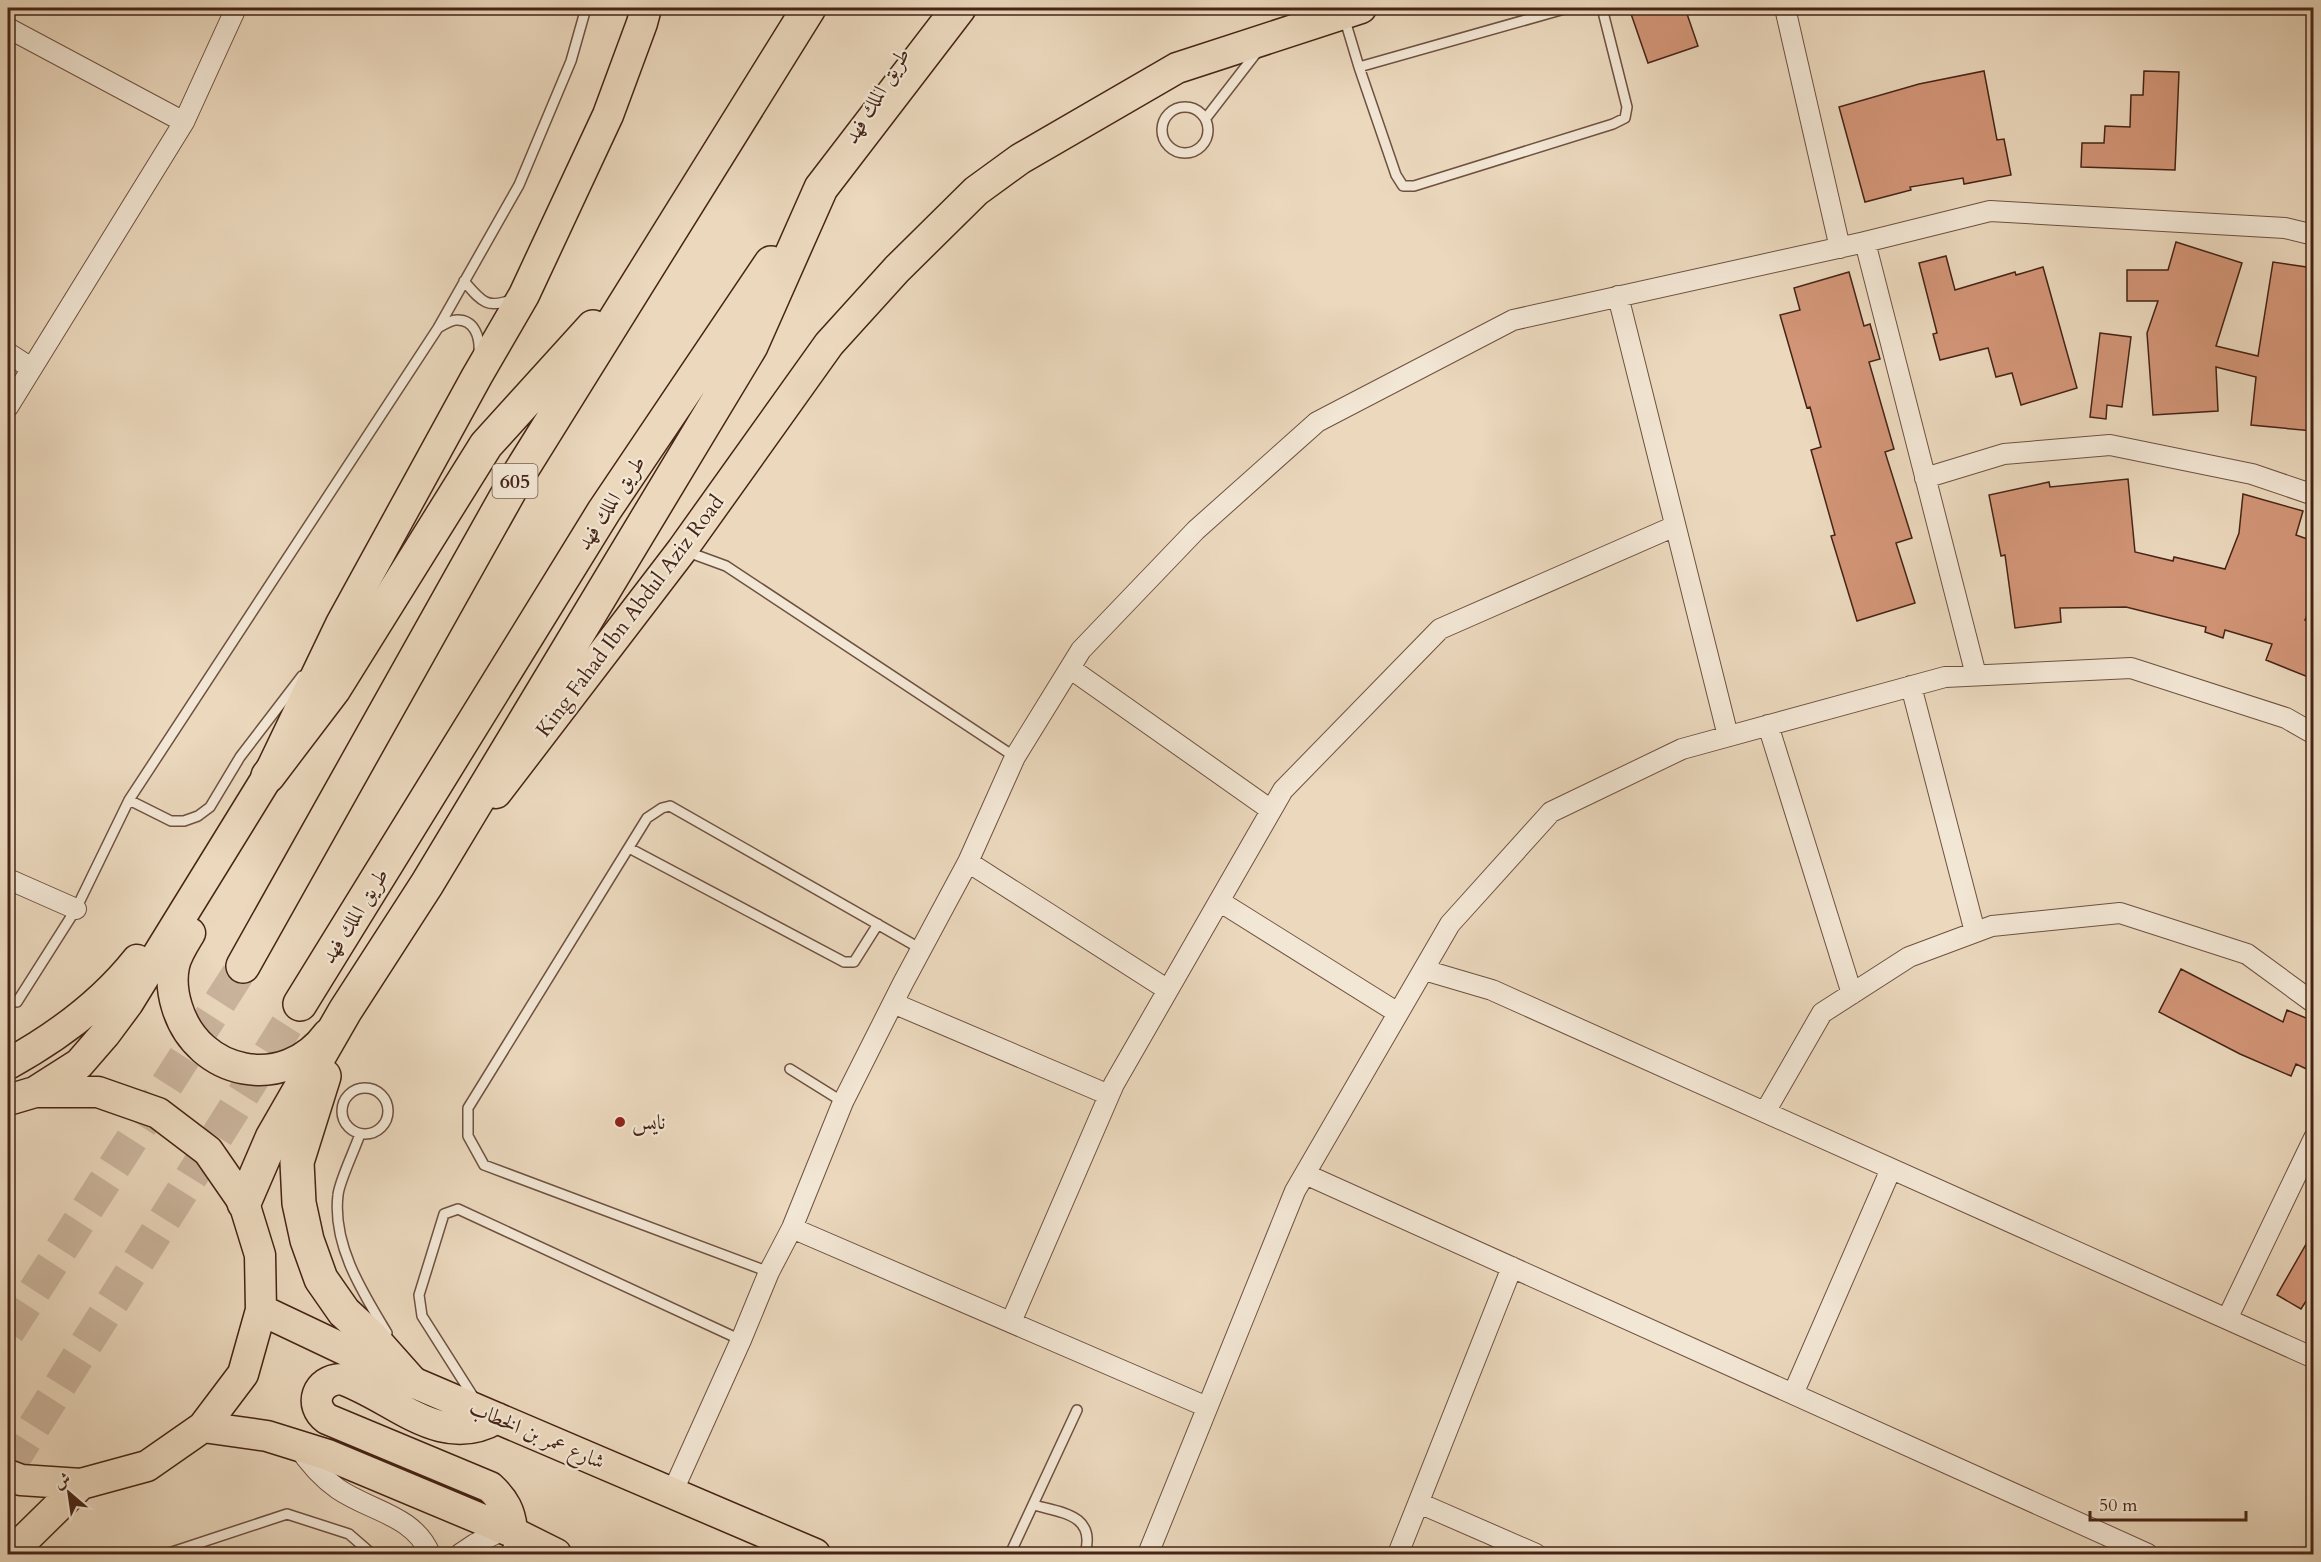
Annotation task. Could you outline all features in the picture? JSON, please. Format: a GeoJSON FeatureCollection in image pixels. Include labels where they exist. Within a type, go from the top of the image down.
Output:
{"type":"FeatureCollection","features":[{"type":"Feature","properties":{"kind":"highway","name":"605"},"geometry":{"type":"LineString","coordinates":[[243,966],[519,474],[809,8]]}},
{"type":"Feature","properties":{"kind":"highway","name":"طريق الملك فهد"},"geometry":{"type":"LineString","coordinates":[[300,1004],[604,510],[821,188],[932,8]]}},
{"type":"Feature","properties":{"kind":"highway"},"geometry":{"type":"LineString","coordinates":[[244,1203],[272,1138],[345,1011],[427,884],[751,346],[821,188],[959,8]]}},
{"type":"Feature","properties":{"kind":"highway"},"geometry":{"type":"LineString","coordinates":[[262,786],[334,689],[486,445],[648,265]]}},
{"type":"Feature","properties":{"kind":"highway"},"geometry":{"type":"LineString","coordinates":[[345,1011],[304,1134],[297,1162],[299,1203],[307,1240],[321,1279],[344,1312],[409,1373]]}},
{"type":"Feature","properties":{"kind":"main road"},"geometry":{"type":"LineString","coordinates":[[21,1096],[80,1064],[105,1034],[128,1004],[262,786],[342,624],[477,376],[524,295],[608,115],[646,8]]}},
{"type":"Feature","properties":{"kind":"main road","name":"King Fahad Ibn Abdul Aziz Road"},"geometry":{"type":"LineString","coordinates":[[427,884],[682,550],[829,344],[897,269],[976,191],[1020,159],[1176,68],[1352,10]]}},
{"type":"Feature","properties":{"kind":"main road"},"geometry":{"type":"LineString","coordinates":[[262,786],[233,863],[183,944],[174,966],[173,992],[181,1018],[192,1038],[208,1054],[225,1064],[241,1068],[262,1069],[280,1067],[302,1059],[321,1044],[345,1011]]}},
{"type":"Feature","properties":{"kind":"main road"},"geometry":{"type":"LineString","coordinates":[[8,1064],[89,1011],[120,982],[221,854]]}},
{"type":"Feature","properties":{"kind":"main road"},"geometry":{"type":"LineString","coordinates":[[8,1475],[21,1480],[81,1484],[147,1466],[204,1427],[243,1374],[261,1310],[260,1255],[244,1203],[208,1151],[158,1113],[98,1092],[21,1096]]}},
{"type":"Feature","properties":{"kind":"main road","name":"شارع عمر بن الخطاب"},"geometry":{"type":"LineString","coordinates":[[261,1310],[409,1373],[490,1415],[815,1554]]}},
{"type":"Feature","properties":{"kind":"main road"},"geometry":{"type":"LineString","coordinates":[[490,1415],[477,1428],[465,1430],[443,1428],[340,1380],[326,1383],[317,1395],[318,1409],[327,1419],[489,1487],[504,1502],[512,1521],[508,1538]]}},
{"type":"Feature","properties":{"kind":"main road"},"geometry":{"type":"LineString","coordinates":[[204,1427],[256,1434],[297,1444],[328,1455],[508,1538],[556,1554]]}},
{"type":"Feature","properties":{"kind":"main road"},"geometry":{"type":"LineString","coordinates":[[14,1554],[27,1537],[81,1484]]}},
{"type":"Feature","properties":{"kind":"street"},"geometry":{"type":"LineString","coordinates":[[8,407],[184,122],[236,8]]}},
{"type":"Feature","properties":{"kind":"street"},"geometry":{"type":"LineString","coordinates":[[1785,8],[1840,248]]}},
{"type":"Feature","properties":{"kind":"street"},"geometry":{"type":"LineString","coordinates":[[8,28],[184,122]]}},
{"type":"Feature","properties":{"kind":"street"},"geometry":{"type":"LineString","coordinates":[[672,1493],[769,1272],[792,1228],[843,1102],[968,862],[1015,757],[1081,650],[1196,530],[1317,422],[1513,320],[1840,248],[1990,211],[2285,228],[2313,235]]}},
{"type":"Feature","properties":{"kind":"street"},"geometry":{"type":"LineString","coordinates":[[1865,242],[1976,675]]}},
{"type":"Feature","properties":{"kind":"street"},"geometry":{"type":"LineString","coordinates":[[1618,296],[1728,736]]}},
{"type":"Feature","properties":{"kind":"street"},"geometry":{"type":"LineString","coordinates":[[8,353],[31,368]]}},
{"type":"Feature","properties":{"kind":"street"},"geometry":{"type":"LineString","coordinates":[[1925,478],[2004,454],[2110,445],[2252,474],[2313,495]]}},
{"type":"Feature","properties":{"kind":"street"},"geometry":{"type":"LineString","coordinates":[[1011,1322],[1109,1095],[1283,790],[1440,628],[1675,526]]}},
{"type":"Feature","properties":{"kind":"street"},"geometry":{"type":"LineString","coordinates":[[1148,1554],[1295,1191],[1450,924],[1551,812],[1682,748],[1945,677],[2131,668],[2286,718],[2313,734]]}},
{"type":"Feature","properties":{"kind":"street"},"geometry":{"type":"LineString","coordinates":[[1071,669],[1271,810]]}},
{"type":"Feature","properties":{"kind":"street"},"geometry":{"type":"LineString","coordinates":[[1911,686],[1975,932]]}},
{"type":"Feature","properties":{"kind":"street"},"geometry":{"type":"LineString","coordinates":[[1768,725],[1852,994]]}},
{"type":"Feature","properties":{"kind":"street"},"geometry":{"type":"LineString","coordinates":[[968,862],[1168,990]]}},
{"type":"Feature","properties":{"kind":"street"},"geometry":{"type":"LineString","coordinates":[[8,879],[76,909]]}},
{"type":"Feature","properties":{"kind":"street"},"geometry":{"type":"LineString","coordinates":[[1220,901],[1398,1013]]}},
{"type":"Feature","properties":{"kind":"street"},"geometry":{"type":"LineString","coordinates":[[1765,1112],[1822,1013],[1909,957],[1992,926],[2120,913],[2247,954],[2313,1003]]}},
{"type":"Feature","properties":{"kind":"street"},"geometry":{"type":"LineString","coordinates":[[1424,970],[1492,990],[2313,1358]]}},
{"type":"Feature","properties":{"kind":"street"},"geometry":{"type":"LineString","coordinates":[[893,1003],[1109,1095]]}},
{"type":"Feature","properties":{"kind":"street"},"geometry":{"type":"LineString","coordinates":[[2227,1319],[2313,1138]]}},
{"type":"Feature","properties":{"kind":"street"},"geometry":{"type":"LineString","coordinates":[[1792,1394],[1891,1169]]}},
{"type":"Feature","properties":{"kind":"street"},"geometry":{"type":"LineString","coordinates":[[1305,1174],[2138,1552]]}},
{"type":"Feature","properties":{"kind":"street"},"geometry":{"type":"LineString","coordinates":[[792,1228],[1208,1407]]}},
{"type":"Feature","properties":{"kind":"street"},"geometry":{"type":"LineString","coordinates":[[1398,1554],[1512,1268]]}},
{"type":"Feature","properties":{"kind":"street"},"geometry":{"type":"LineString","coordinates":[[297,1444],[316,1470],[339,1490],[406,1523],[423,1540],[430,1554]]}},
{"type":"Feature","properties":{"kind":"street"},"geometry":{"type":"LineString","coordinates":[[1419,1503],[1536,1554]]}},
{"type":"Feature","properties":{"kind":"street"},"geometry":{"type":"LineString","coordinates":[[460,1554],[475,1544],[508,1538]]}},
{"type":"Feature","properties":{"kind":"lane"},"geometry":{"type":"LineString","coordinates":[[17,1002],[76,909],[129,800],[438,328],[519,185],[571,61],[586,8]]}},
{"type":"Feature","properties":{"kind":"lane"},"geometry":{"type":"LineString","coordinates":[[1359,67],[1568,8]]}},
{"type":"Feature","properties":{"kind":"lane"},"geometry":{"type":"LineString","coordinates":[[1352,10],[1359,67],[1396,175],[1403,186],[1414,186],[1613,124],[1625,118],[1627,107],[1602,8]]}},
{"type":"Feature","properties":{"kind":"lane"},"geometry":{"type":"LineString","coordinates":[[1206,117],[1270,36]]}},
{"type":"Feature","properties":{"kind":"lane"},"geometry":{"type":"LineString","coordinates":[[1179,106],[1194,108],[1206,117],[1209,129],[1206,141],[1197,150],[1185,153],[1174,151],[1165,142],[1161,128],[1167,114],[1179,106]]}},
{"type":"Feature","properties":{"kind":"lane"},"geometry":{"type":"LineString","coordinates":[[464,281],[480,299],[488,304],[502,304],[524,295]]}},
{"type":"Feature","properties":{"kind":"lane"},"geometry":{"type":"LineString","coordinates":[[438,328],[455,320],[465,321],[474,328],[480,339],[477,376]]}},
{"type":"Feature","properties":{"kind":"lane"},"geometry":{"type":"LineString","coordinates":[[682,550],[726,566],[1015,757]]}},
{"type":"Feature","properties":{"kind":"lane"},"geometry":{"type":"LineString","coordinates":[[312,662],[342,624]]}},
{"type":"Feature","properties":{"kind":"lane"},"geometry":{"type":"LineString","coordinates":[[129,800],[171,821],[184,821],[198,816],[210,807],[240,757],[305,671]]}},
{"type":"Feature","properties":{"kind":"lane"},"geometry":{"type":"LineString","coordinates":[[769,1272],[484,1165],[468,1136],[468,1108],[647,818],[662,808],[670,806],[921,949]]}},
{"type":"Feature","properties":{"kind":"lane"},"geometry":{"type":"LineString","coordinates":[[629,848],[844,962],[854,962],[878,924]]}},
{"type":"Feature","properties":{"kind":"lane"},"geometry":{"type":"LineString","coordinates":[[790,1070],[843,1102]]}},
{"type":"Feature","properties":{"kind":"lane"},"geometry":{"type":"LineString","coordinates":[[367,1088],[381,1094],[386,1100],[388,1114],[386,1122],[376,1132],[360,1134],[347,1126],[343,1120],[343,1104],[352,1092],[367,1088]]}},
{"type":"Feature","properties":{"kind":"lane"},"geometry":{"type":"LineString","coordinates":[[360,1134],[338,1194],[338,1222],[344,1250],[364,1296],[394,1345]]}},
{"type":"Feature","properties":{"kind":"lane"},"geometry":{"type":"LineString","coordinates":[[490,1415],[422,1316],[420,1305],[419,1295],[427,1264],[444,1214],[458,1209],[741,1340]]}},
{"type":"Feature","properties":{"kind":"lane"},"geometry":{"type":"LineString","coordinates":[[1010,1554],[1077,1410]]}},
{"type":"Feature","properties":{"kind":"lane"},"geometry":{"type":"LineString","coordinates":[[1034,1505],[1076,1517],[1086,1528],[1088,1544],[1085,1554]]}},
{"type":"Feature","properties":{"kind":"lane"},"geometry":{"type":"LineString","coordinates":[[166,1554],[287,1514],[350,1534],[372,1554]]}},
{"type":"Feature","properties":{"kind":"building"},"geometry":{"type":"Polygon","coordinates":[[[1629,8],[1685,8],[1698,46],[1648,63],[1629,8]]]}},
{"type":"Feature","properties":{"kind":"building"},"geometry":{"type":"Polygon","coordinates":[[[1984,71],[1997,140],[2004,139],[2011,175],[1964,184],[1963,178],[1910,187],[1911,190],[1865,202],[1839,107],[1919,84],[1984,71]]]}},
{"type":"Feature","properties":{"kind":"building"},"geometry":{"type":"Polygon","coordinates":[[[2144,71],[2179,72],[2175,170],[2081,167],[2082,143],[2104,143],[2105,126],[2130,127],[2131,95],[2143,95],[2144,71]]]}},
{"type":"Feature","properties":{"kind":"building"},"geometry":{"type":"Polygon","coordinates":[[[2176,242],[2242,263],[2216,346],[2258,356],[2273,262],[2313,268],[2313,431],[2251,425],[2256,377],[2216,367],[2218,411],[2153,415],[2147,333],[2158,301],[2127,301],[2127,270],[2168,270],[2176,242]]]}},
{"type":"Feature","properties":{"kind":"building"},"geometry":{"type":"Polygon","coordinates":[[[1946,256],[1955,290],[2015,272],[2016,275],[2043,267],[2077,388],[2021,405],[2012,373],[1996,377],[1988,348],[1940,360],[1933,334],[1937,333],[1919,263],[1946,256]]]}},
{"type":"Feature","properties":{"kind":"building"},"geometry":{"type":"Polygon","coordinates":[[[1849,272],[1864,326],[1870,324],[1880,359],[1869,362],[1894,449],[1885,452],[1912,538],[1896,543],[1915,603],[1857,621],[1831,536],[1835,535],[1811,450],[1821,447],[1810,407],[1807,408],[1780,315],[1800,310],[1794,288],[1849,272]]]}},
{"type":"Feature","properties":{"kind":"building"},"geometry":{"type":"Polygon","coordinates":[[[2100,333],[2131,337],[2122,407],[2107,405],[2106,419],[2090,417],[2100,333]]]}},
{"type":"Feature","properties":{"kind":"building"},"geometry":{"type":"Polygon","coordinates":[[[2128,479],[2135,552],[2173,561],[2174,557],[2225,569],[2239,533],[2243,494],[2303,511],[2296,535],[2313,541],[2313,600],[2305,620],[2313,623],[2313,679],[2266,660],[2272,644],[2225,630],[2223,638],[2205,632],[2206,627],[2126,607],[2060,608],[2061,622],[2015,628],[2005,555],[2001,556],[1989,495],[2049,482],[2050,487],[2128,479]]]}},
{"type":"Feature","properties":{"kind":"building"},"geometry":{"type":"Polygon","coordinates":[[[2181,969],[2283,1022],[2287,1010],[2313,1021],[2313,1072],[2296,1064],[2291,1076],[2240,1054],[2159,1012],[2181,969]]]}},
{"type":"Feature","properties":{"kind":"building"},"geometry":{"type":"Polygon","coordinates":[[[2313,1232],[2313,1301],[2308,1298],[2301,1309],[2277,1295],[2313,1232]]]}},
{"type":"Feature","properties":{"kind":"tunnel"},"geometry":{"type":"LineString","coordinates":[[8,1332],[243,966]]}},
{"type":"Feature","properties":{"kind":"tunnel"},"geometry":{"type":"LineString","coordinates":[[8,1468],[300,1004]]}},
{"type":"Feature","properties":{"kind":"place","name":"نايس"},"geometry":{"type":"Point","coordinates":[620,1122]}}]}
